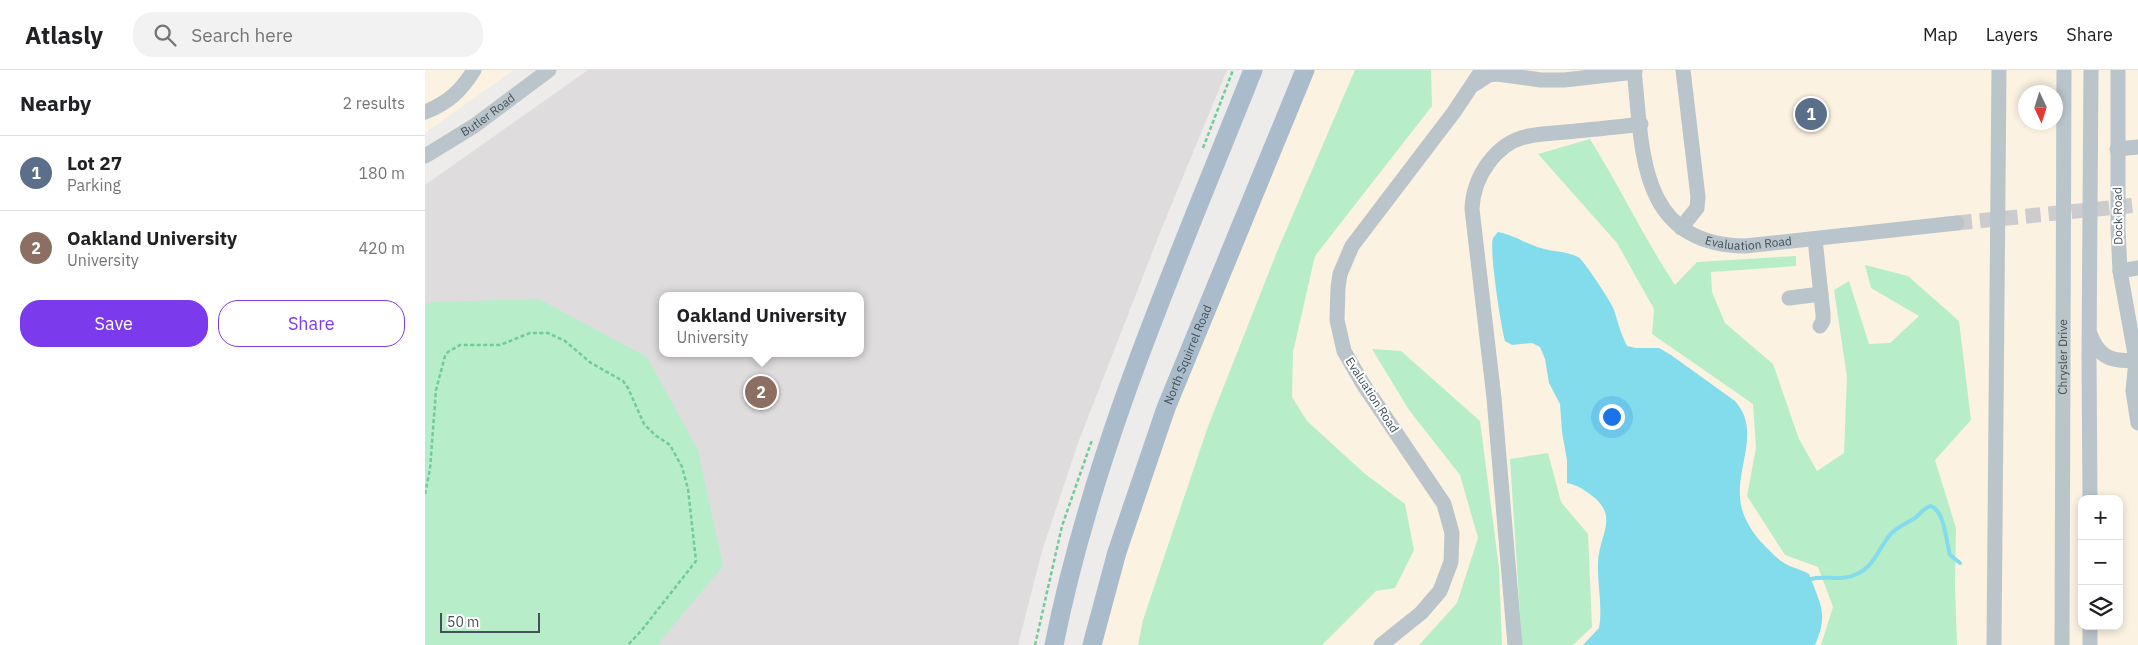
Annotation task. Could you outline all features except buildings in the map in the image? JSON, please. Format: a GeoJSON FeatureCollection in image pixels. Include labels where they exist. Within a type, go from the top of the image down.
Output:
{"type":"FeatureCollection","features":[{"type":"Feature","properties":{"kind":"main road"},"geometry":{"type":"LineString","coordinates":[[1054,645],[1081,530],[1123,398],[1253,70]]}},
{"type":"Feature","properties":{"kind":"main road","name":"North Squirrel Road"},"geometry":{"type":"LineString","coordinates":[[1092,645],[1117,552],[1141,476],[1166,408],[1305,70]]}},
{"type":"Feature","properties":{"kind":"street"},"geometry":{"type":"LineString","coordinates":[[425,112],[456,95],[474,70]]}},
{"type":"Feature","properties":{"kind":"street","name":"Butler Road"},"geometry":{"type":"LineString","coordinates":[[425,156],[474,126],[549,70]]}},
{"type":"Feature","properties":{"kind":"street","name":"Evaluation Road"},"geometry":{"type":"LineString","coordinates":[[1473,87],[1482,70]]}},
{"type":"Feature","properties":{"kind":"street"},"geometry":{"type":"LineString","coordinates":[[1681,228],[1697,208],[1698,197],[1683,70]]}},
{"type":"Feature","properties":{"kind":"street"},"geometry":{"type":"LineString","coordinates":[[1994,645],[1999,70]]}},
{"type":"Feature","properties":{"kind":"street","name":"Chrysler Drive"},"geometry":{"type":"LineString","coordinates":[[2062,645],[2064,70]]}},
{"type":"Feature","properties":{"kind":"street"},"geometry":{"type":"LineString","coordinates":[[2090,495],[2091,70]]}},
{"type":"Feature","properties":{"kind":"street","name":"Dock Road"},"geometry":{"type":"LineString","coordinates":[[2118,70],[2117,149],[2120,271],[2134,331],[2137,362],[2133,390],[2138,423]]}},
{"type":"Feature","properties":{"kind":"street","name":"Evaluation Road"},"geometry":{"type":"LineString","coordinates":[[1381,645],[1421,613],[1440,590],[1451,562],[1452,534],[1444,504],[1358,377],[1344,351],[1337,320],[1340,274],[1352,246],[1481,79],[1497,74],[1541,80],[1564,80],[1635,71],[1645,163],[1650,185],[1660,206],[1681,228],[1703,240],[1727,246],[1745,246],[1957,224]]}},
{"type":"Feature","properties":{"kind":"street"},"geometry":{"type":"LineString","coordinates":[[1515,645],[1494,398],[1472,198],[1479,176],[1492,158],[1515,141],[1528,136],[1641,124]]}},
{"type":"Feature","properties":{"kind":"street"},"geometry":{"type":"LineString","coordinates":[[2117,149],[2138,147]]}},
{"type":"Feature","properties":{"kind":"street"},"geometry":{"type":"LineString","coordinates":[[1815,239],[1823,314],[1820,326]]}},
{"type":"Feature","properties":{"kind":"street"},"geometry":{"type":"LineString","coordinates":[[2120,271],[2138,268]]}},
{"type":"Feature","properties":{"kind":"street"},"geometry":{"type":"LineString","coordinates":[[1789,298],[1821,294]]}},
{"type":"Feature","properties":{"kind":"street"},"geometry":{"type":"LineString","coordinates":[[2089,332],[2096,348],[2109,359],[2137,362]]}},
{"type":"Feature","properties":{"kind":"street"},"geometry":{"type":"LineString","coordinates":[[2090,630],[2090,645]]}},
{"type":"Feature","properties":{"kind":"path"},"geometry":{"type":"LineString","coordinates":[[425,494],[430,469],[436,390],[445,356],[454,347],[468,344],[500,345],[531,333],[548,333],[565,341],[591,363],[623,381],[644,424],[655,435],[670,445],[682,467],[688,489],[697,561],[641,631],[627,645]]}},
{"type":"Feature","properties":{"kind":"shaded area"},"geometry":{"type":"Polygon","coordinates":[[[425,70],[514,70],[425,133],[425,70]]]}},
{"type":"Feature","properties":{"kind":"shaded area"},"geometry":{"type":"Polygon","coordinates":[[[588,70],[1227,70],[1161,230],[1078,443],[1042,551],[1018,645],[425,645],[425,185],[588,70]]]}},
{"type":"Feature","properties":{"kind":"shaded area"},"geometry":{"type":"Polygon","coordinates":[[[1314,70],[2138,70],[2138,645],[1101,645],[1121,571],[1163,441],[1314,70]]]}},
{"type":"Feature","properties":{"kind":"green space"},"geometry":{"type":"Polygon","coordinates":[[[1355,70],[1431,70],[1432,106],[1315,256],[1293,352],[1292,397],[1307,421],[1364,473],[1405,504],[1414,550],[1395,588],[1376,591],[1322,645],[1138,645],[1143,620],[1207,429],[1276,254],[1355,70]]]}},
{"type":"Feature","properties":{"kind":"green space"},"geometry":{"type":"Polygon","coordinates":[[[1590,139],[1675,285],[1697,262],[1796,256],[1796,266],[1711,272],[1712,292],[1725,323],[1773,364],[1799,439],[1817,471],[1844,453],[1847,377],[1834,290],[1849,281],[1869,344],[1890,343],[1919,316],[1871,288],[1865,265],[1908,276],[1959,321],[1971,420],[1935,460],[1956,528],[1957,645],[1821,645],[1833,607],[1818,567],[1785,555],[1747,496],[1756,448],[1753,404],[1652,334],[1654,309],[1617,243],[1538,154],[1590,139]]]}},
{"type":"Feature","properties":{"kind":"green space"},"geometry":{"type":"Polygon","coordinates":[[[539,299],[647,357],[698,450],[723,566],[657,645],[425,645],[425,304],[433,302],[539,299]]]}},
{"type":"Feature","properties":{"kind":"green space"},"geometry":{"type":"Polygon","coordinates":[[[1372,349],[1401,351],[1480,421],[1499,568],[1502,645],[1419,645],[1457,603],[1478,538],[1460,475],[1409,410],[1372,349]]]}},
{"type":"Feature","properties":{"kind":"green space"},"geometry":{"type":"Polygon","coordinates":[[[1548,453],[1561,502],[1588,534],[1592,627],[1573,645],[1522,645],[1510,459],[1548,453]]]}},
{"type":"Feature","properties":{"kind":"water"},"geometry":{"type":"Polygon","coordinates":[[[1498,232],[1536,246],[1578,257],[1591,273],[1612,306],[1627,346],[1659,348],[1735,401],[1743,412],[1747,436],[1740,486],[1742,511],[1755,535],[1774,555],[1787,565],[1809,574],[1819,601],[1822,616],[1822,625],[1815,645],[1583,645],[1599,628],[1598,562],[1606,518],[1600,503],[1583,489],[1567,483],[1567,460],[1560,404],[1549,383],[1545,359],[1540,347],[1532,343],[1512,345],[1505,341],[1498,305],[1492,245],[1493,238],[1498,232]]]}},
{"type":"Feature","properties":{"kind":"waterway"},"geometry":{"type":"LineString","coordinates":[[1811,579],[1845,578],[1863,571],[1872,562],[1892,533],[1930,506],[1935,509],[1942,520],[1950,555],[1960,563]]}},
{"type":"Feature","properties":{"kind":"tunnel"},"geometry":{"type":"LineString","coordinates":[[1957,223],[2138,205]]}},
{"type":"Feature","properties":{"kind":"place","name":"Lot 27"},"geometry":{"type":"Point","coordinates":[1811,114]}},
{"type":"Feature","properties":{"kind":"place","name":"Oakland University"},"geometry":{"type":"Point","coordinates":[761,392]}}]}
